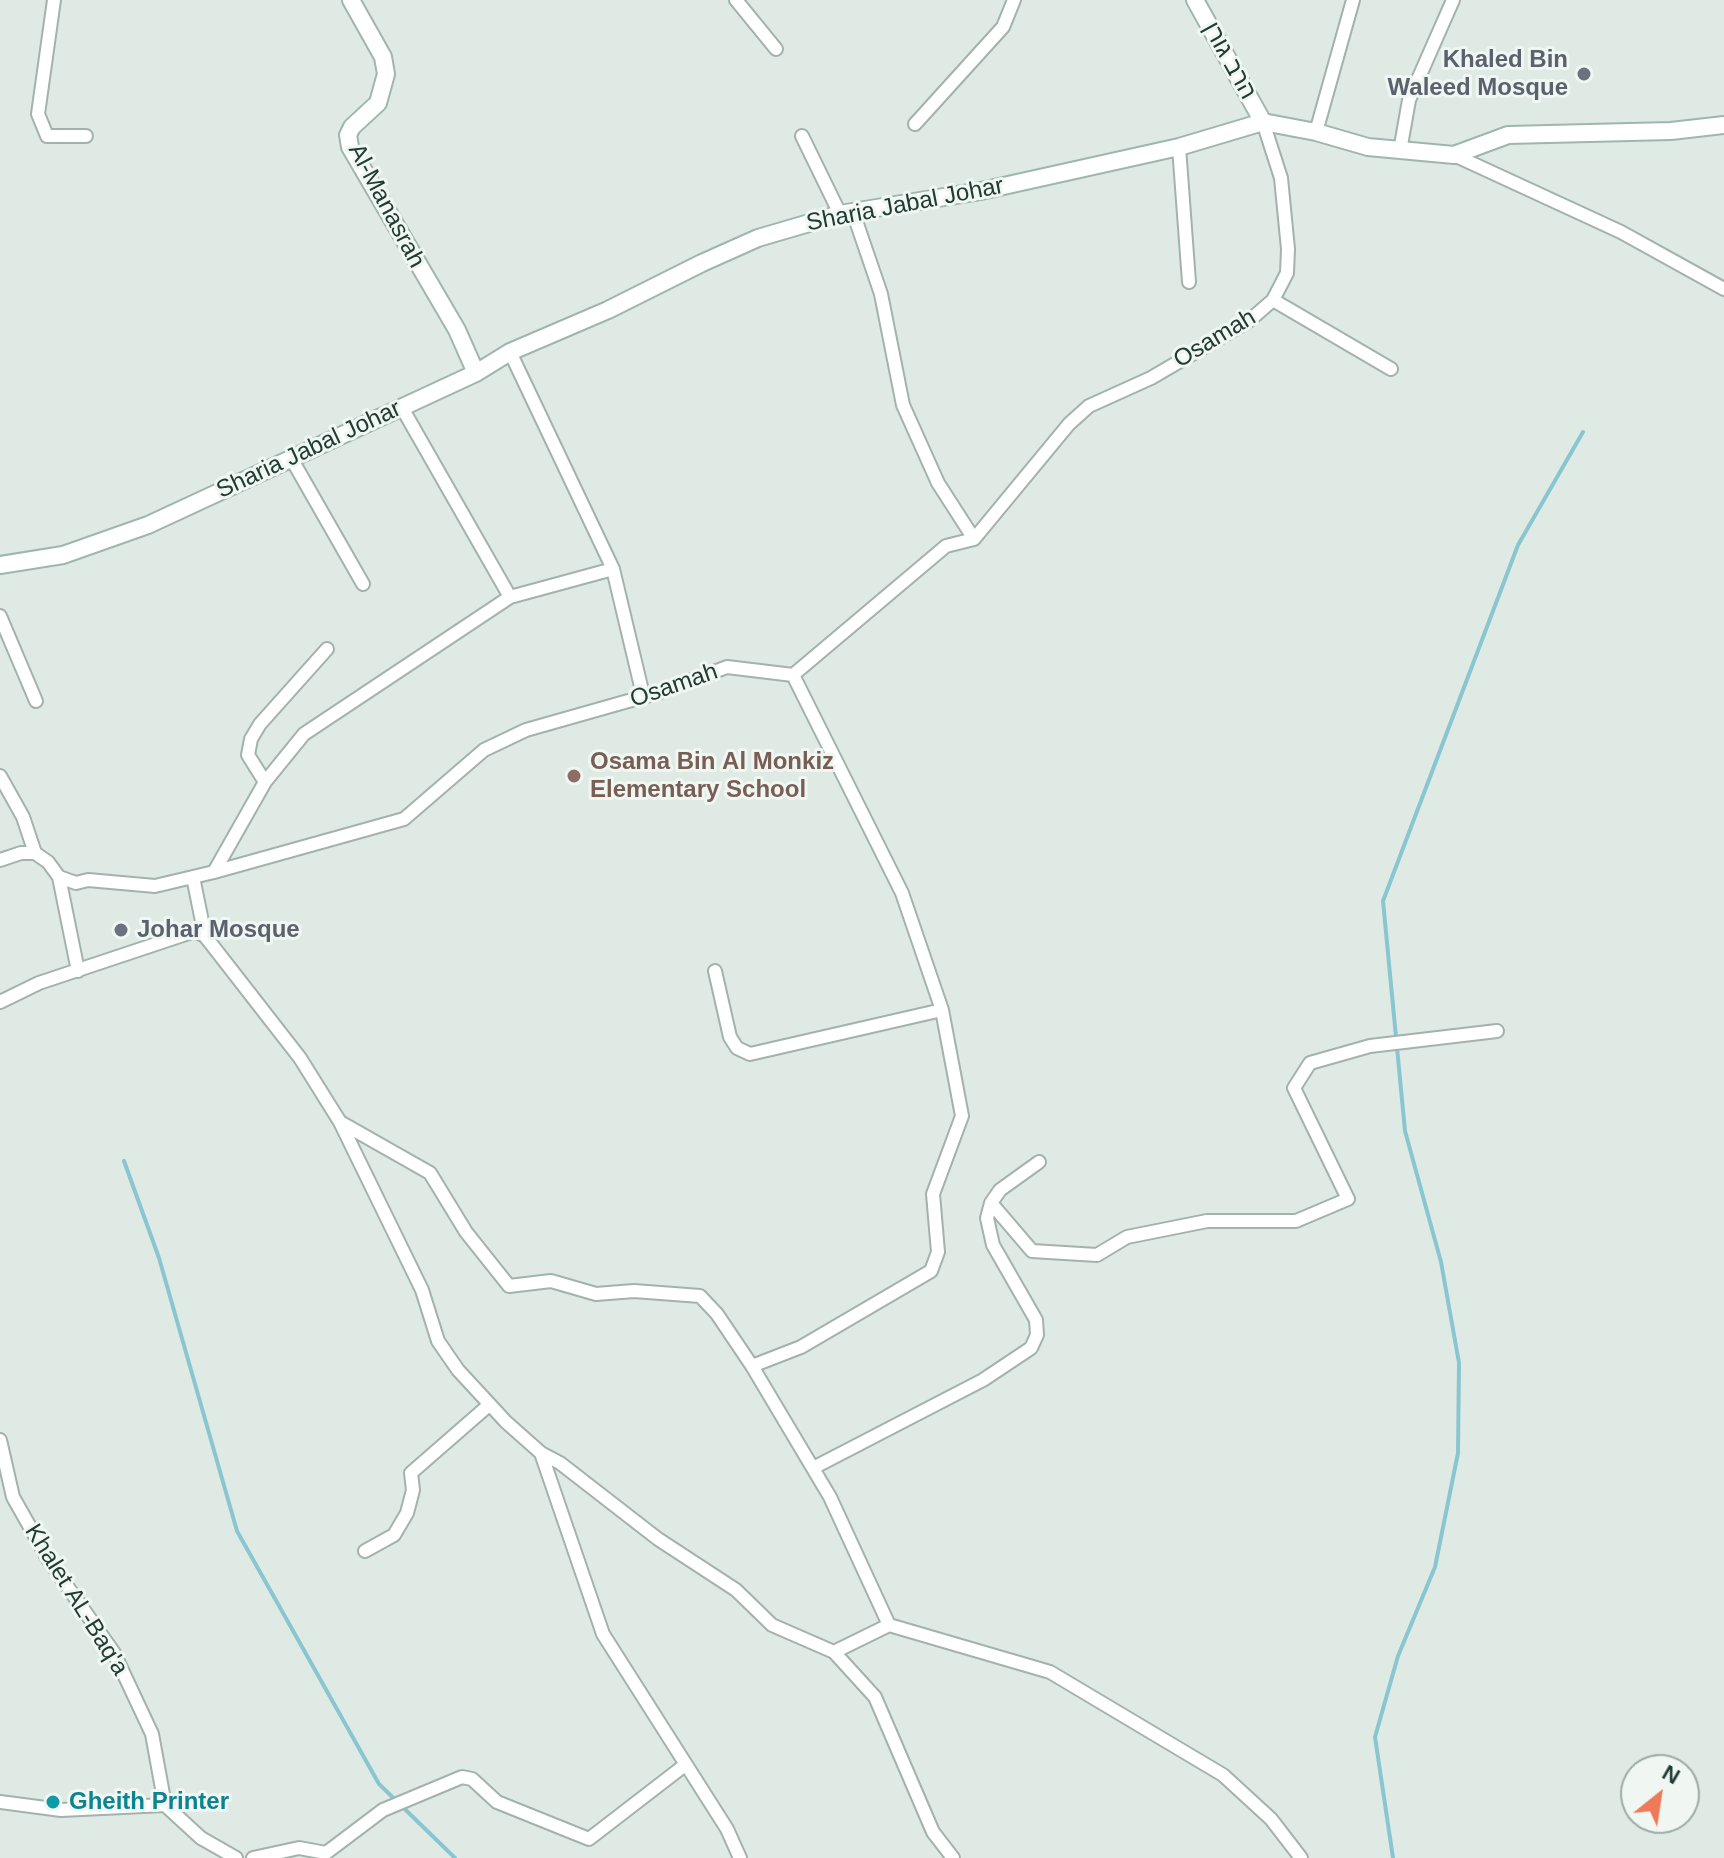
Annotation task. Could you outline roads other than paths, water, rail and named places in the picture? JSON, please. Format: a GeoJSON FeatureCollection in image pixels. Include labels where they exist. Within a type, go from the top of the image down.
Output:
{"type":"FeatureCollection","features":[{"type":"Feature","properties":{"kind":"street"},"geometry":{"type":"LineString","coordinates":[[54,0],[38,114],[47,136],[86,136]]}},
{"type":"Feature","properties":{"kind":"street","name":"Al-Manasrah"},"geometry":{"type":"LineString","coordinates":[[351,0],[383,57],[386,74],[378,103],[352,127],[350,147],[457,330],[476,373]]}},
{"type":"Feature","properties":{"kind":"street"},"geometry":{"type":"LineString","coordinates":[[736,0],[776,49]]}},
{"type":"Feature","properties":{"kind":"street"},"geometry":{"type":"LineString","coordinates":[[915,124],[1003,27],[1014,0]]}},
{"type":"Feature","properties":{"kind":"street","name":"הרב גורן"},"geometry":{"type":"LineString","coordinates":[[1195,0],[1263,122]]}},
{"type":"Feature","properties":{"kind":"street"},"geometry":{"type":"LineString","coordinates":[[1316,132],[1353,0]]}},
{"type":"Feature","properties":{"kind":"street"},"geometry":{"type":"LineString","coordinates":[[1400,151],[1409,100],[1453,0]]}},
{"type":"Feature","properties":{"kind":"street","name":"Sharia Jabal Johar"},"geometry":{"type":"LineString","coordinates":[[0,565],[63,555],[101,543],[476,373],[510,352],[608,310],[758,238],[846,213],[981,191],[1179,147],[1263,122],[1316,132],[1368,147],[1454,155],[1508,135],[1671,131],[1724,125]]}},
{"type":"Feature","properties":{"kind":"street","name":"Osamah"},"geometry":{"type":"LineString","coordinates":[[59,877],[71,883],[88,880],[155,886],[214,872],[404,819],[465,765],[497,742],[526,730],[660,692],[727,667],[793,675],[946,546],[974,539],[1078,414],[1100,399],[1151,378],[1250,320],[1273,300],[1287,273],[1288,249],[1281,178],[1263,122]]}},
{"type":"Feature","properties":{"kind":"street"},"geometry":{"type":"LineString","coordinates":[[802,136],[846,213],[881,294],[903,405],[938,483],[974,539]]}},
{"type":"Feature","properties":{"kind":"street"},"geometry":{"type":"LineString","coordinates":[[1179,147],[1189,282]]}},
{"type":"Feature","properties":{"kind":"street"},"geometry":{"type":"LineString","coordinates":[[1454,155],[1621,232],[1724,289]]}},
{"type":"Feature","properties":{"kind":"street"},"geometry":{"type":"LineString","coordinates":[[1273,300],[1391,369]]}},
{"type":"Feature","properties":{"kind":"street"},"geometry":{"type":"LineString","coordinates":[[510,352],[613,569],[643,695],[660,692]]}},
{"type":"Feature","properties":{"kind":"street"},"geometry":{"type":"LineString","coordinates":[[401,406],[510,597]]}},
{"type":"Feature","properties":{"kind":"street"},"geometry":{"type":"LineString","coordinates":[[291,458],[363,584]]}},
{"type":"Feature","properties":{"kind":"street"},"geometry":{"type":"LineString","coordinates":[[214,872],[265,782],[304,734],[510,597],[613,569]]}},
{"type":"Feature","properties":{"kind":"street"},"geometry":{"type":"LineString","coordinates":[[0,616],[36,701]]}},
{"type":"Feature","properties":{"kind":"street"},"geometry":{"type":"LineString","coordinates":[[265,782],[248,755],[251,739],[260,724],[327,649]]}},
{"type":"Feature","properties":{"kind":"street"},"geometry":{"type":"LineString","coordinates":[[752,1366],[801,1347],[923,1278],[934,1267],[938,1252],[933,1194],[962,1116],[942,1010],[902,893],[793,675]]}},
{"type":"Feature","properties":{"kind":"street"},"geometry":{"type":"LineString","coordinates":[[0,776],[23,817],[35,853]]}},
{"type":"Feature","properties":{"kind":"street"},"geometry":{"type":"LineString","coordinates":[[0,860],[35,853],[48,862],[59,877],[78,971]]}},
{"type":"Feature","properties":{"kind":"street"},"geometry":{"type":"LineString","coordinates":[[193,877],[205,936]]}},
{"type":"Feature","properties":{"kind":"street"},"geometry":{"type":"LineString","coordinates":[[0,1002],[25,988],[195,931],[205,936],[291,1046],[340,1122],[422,1290],[438,1341],[489,1405],[541,1453],[560,1463],[658,1539],[736,1590],[772,1625],[834,1652],[875,1697],[933,1832],[953,1858]]}},
{"type":"Feature","properties":{"kind":"street"},"geometry":{"type":"LineString","coordinates":[[715,971],[730,1037],[737,1048],[750,1054],[942,1010]]}},
{"type":"Feature","properties":{"kind":"street"},"geometry":{"type":"LineString","coordinates":[[991,1203],[1032,1251],[1097,1255],[1127,1237],[1207,1221],[1296,1221],[1348,1199],[1294,1088],[1310,1063],[1370,1046],[1497,1031]]}},
{"type":"Feature","properties":{"kind":"street"},"geometry":{"type":"LineString","coordinates":[[340,1122],[430,1173],[466,1232],[506,1285],[518,1287],[551,1281],[596,1294],[634,1291],[700,1296],[717,1314],[752,1366],[830,1497],[889,1625]]}},
{"type":"Feature","properties":{"kind":"street"},"geometry":{"type":"LineString","coordinates":[[813,1468],[983,1380],[1034,1344],[1036,1320],[988,1234],[987,1218],[991,1203],[1006,1185],[1039,1162]]}},
{"type":"Feature","properties":{"kind":"street"},"geometry":{"type":"LineString","coordinates":[[365,1551],[394,1535],[407,1513],[413,1490],[411,1473],[489,1405]]}},
{"type":"Feature","properties":{"kind":"street","name":"Khalet AL-Baq'a"},"geometry":{"type":"LineString","coordinates":[[0,1440],[13,1497],[48,1559],[114,1653],[152,1734],[165,1805]]}},
{"type":"Feature","properties":{"kind":"street"},"geometry":{"type":"LineString","coordinates":[[541,1453],[603,1634],[727,1829],[740,1858]]}},
{"type":"Feature","properties":{"kind":"street"},"geometry":{"type":"LineString","coordinates":[[834,1652],[889,1625],[1028,1665],[1070,1682],[1140,1729],[1223,1775],[1271,1819],[1301,1858]]}},
{"type":"Feature","properties":{"kind":"street"},"geometry":{"type":"LineString","coordinates":[[253,1858],[299,1848],[326,1853],[383,1810],[464,1776],[497,1802],[589,1839],[685,1765]]}},
{"type":"Feature","properties":{"kind":"street"},"geometry":{"type":"LineString","coordinates":[[0,1802],[61,1810],[165,1805],[201,1838],[236,1858]]}},
{"type":"Feature","properties":{"kind":"waterway"},"geometry":{"type":"LineString","coordinates":[[1393,1858],[1375,1737],[1398,1656],[1435,1567],[1458,1453],[1459,1363],[1441,1262],[1405,1131],[1383,901],[1518,545],[1583,432]]}},
{"type":"Feature","properties":{"kind":"waterway"},"geometry":{"type":"LineString","coordinates":[[124,1161],[159,1258],[237,1531],[379,1784],[455,1858]]}},
{"type":"Feature","properties":{"kind":"place","name":"Khaled Bin Waleed Mosque"},"geometry":{"type":"Point","coordinates":[1584,74]}},
{"type":"Feature","properties":{"kind":"place","name":"Osama Bin Al Monkiz Elementary School"},"geometry":{"type":"Point","coordinates":[574,776]}},
{"type":"Feature","properties":{"kind":"place","name":"Johar Mosque"},"geometry":{"type":"Point","coordinates":[121,930]}},
{"type":"Feature","properties":{"kind":"place","name":"Gheith Printer"},"geometry":{"type":"Point","coordinates":[53,1802]}}]}
